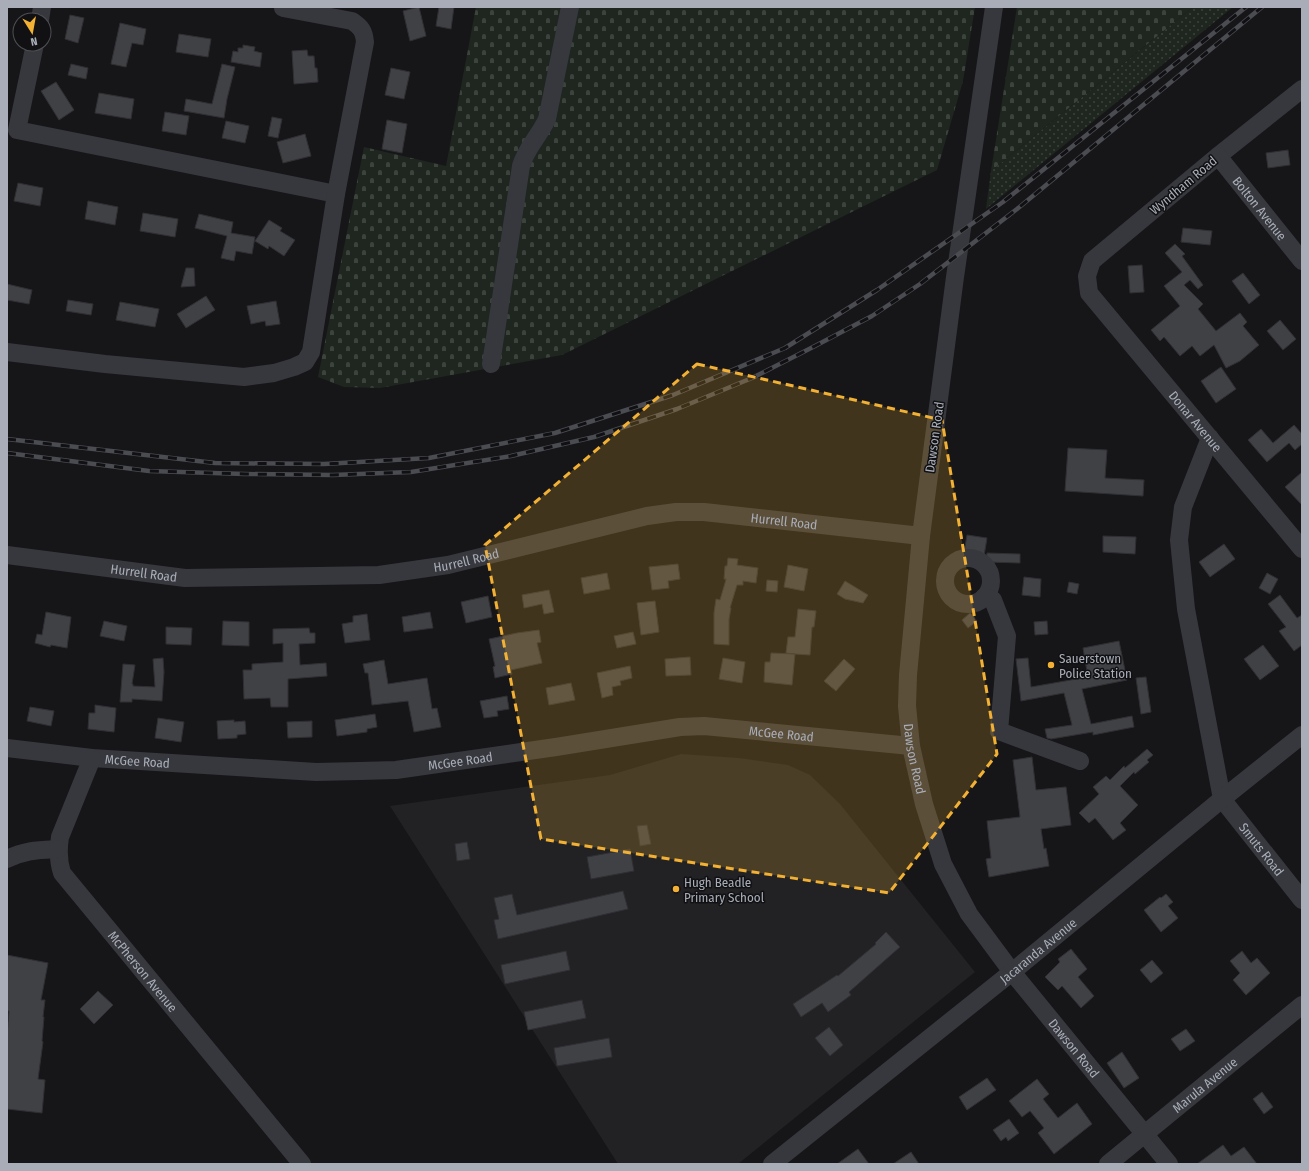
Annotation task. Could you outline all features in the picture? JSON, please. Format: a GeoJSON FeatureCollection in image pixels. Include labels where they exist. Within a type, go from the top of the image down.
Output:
{"type":"FeatureCollection","features":[{"type":"Feature","properties":{"kind":"street"},"geometry":{"type":"LineString","coordinates":[[7,352],[105,364],[244,377],[274,374],[305,362],[311,352],[336,194],[365,42],[364,32],[352,21],[282,7]]}},
{"type":"Feature","properties":{"kind":"street"},"geometry":{"type":"LineString","coordinates":[[491,364],[521,166],[524,157],[542,131],[547,119],[570,7]]}},
{"type":"Feature","properties":{"kind":"street","name":"Dawson Road"},"geometry":{"type":"LineString","coordinates":[[994,7],[955,276],[921,536],[908,675],[907,706],[911,746],[924,804],[943,864],[969,914],[1012,972],[1169,1164]]}},
{"type":"Feature","properties":{"kind":"street"},"geometry":{"type":"LineString","coordinates":[[33,52],[12,129],[336,194]]}},
{"type":"Feature","properties":{"kind":"street","name":"Wyndham Road"},"geometry":{"type":"LineString","coordinates":[[1089,294],[1087,276],[1092,261],[1218,156],[1302,89]]}},
{"type":"Feature","properties":{"kind":"street","name":"Bolton Avenue"},"geometry":{"type":"LineString","coordinates":[[1218,156],[1302,261]]}},
{"type":"Feature","properties":{"kind":"street","name":"Donar Avenue"},"geometry":{"type":"LineString","coordinates":[[1089,294],[1302,549]]}},
{"type":"Feature","properties":{"kind":"street"},"geometry":{"type":"LineString","coordinates":[[1210,438],[1183,507],[1179,540],[1186,609],[1222,799]]}},
{"type":"Feature","properties":{"kind":"street","name":"Hurrell Road"},"geometry":{"type":"LineString","coordinates":[[7,555],[185,578],[379,575],[448,565],[647,516],[676,512],[704,512],[921,536]]}},
{"type":"Feature","properties":{"kind":"street"},"geometry":{"type":"LineString","coordinates":[[965,558],[975,558],[984,563],[990,570],[992,580],[990,590],[976,603],[966,604],[957,601],[950,595],[945,586],[945,576],[949,567],[956,561],[965,558]]}},
{"type":"Feature","properties":{"kind":"street"},"geometry":{"type":"LineString","coordinates":[[916,585],[945,586]]}},
{"type":"Feature","properties":{"kind":"street"},"geometry":{"type":"LineString","coordinates":[[984,597],[994,600],[1007,636],[999,732],[1080,761]]}},
{"type":"Feature","properties":{"kind":"street","name":"McGee Road"},"geometry":{"type":"LineString","coordinates":[[7,748],[92,758],[316,772],[396,770],[556,747],[680,727],[704,726],[911,746]]}},
{"type":"Feature","properties":{"kind":"street","name":"Jacaranda Avenue"},"geometry":{"type":"LineString","coordinates":[[772,1164],[1012,972],[1302,735]]}},
{"type":"Feature","properties":{"kind":"street","name":"McPherson Avenue"},"geometry":{"type":"LineString","coordinates":[[92,758],[60,838],[58,849],[62,873],[302,1164]]}},
{"type":"Feature","properties":{"kind":"street","name":"Smuts Road"},"geometry":{"type":"LineString","coordinates":[[1222,799],[1302,900]]}},
{"type":"Feature","properties":{"kind":"street"},"geometry":{"type":"LineString","coordinates":[[7,859],[20,853],[32,850],[58,849]]}},
{"type":"Feature","properties":{"kind":"street","name":"Marula Avenue"},"geometry":{"type":"LineString","coordinates":[[1108,1164],[1302,1005]]}},
{"type":"Feature","properties":{"kind":"highlighted area"},"geometry":{"type":"Polygon","coordinates":[[[697,364],[942,420],[997,754],[889,893],[541,839],[485,545],[697,364]]]}},
{"type":"Feature","properties":{"kind":"shaded area","name":"Hugh Beadle Primary School"},"geometry":{"type":"Polygon","coordinates":[[[681,754],[739,758],[788,765],[810,775],[840,804],[975,972],[738,1164],[618,1164],[390,806],[610,775],[681,754]]]}},
{"type":"Feature","properties":{"kind":"green space"},"geometry":{"type":"Polygon","coordinates":[[[476,7],[975,7],[963,81],[937,170],[562,355],[380,388],[344,387],[318,377],[364,147],[446,166],[476,7]]]}},
{"type":"Feature","properties":{"kind":"green space"},"geometry":{"type":"Polygon","coordinates":[[[1017,7],[1193,7],[991,171],[1017,7]]]}},
{"type":"Feature","properties":{"kind":"green space"},"geometry":{"type":"Polygon","coordinates":[[[1193,7],[1233,7],[986,209],[991,171],[1193,7]]]}},
{"type":"Feature","properties":{"kind":"building"},"geometry":{"type":"Polygon","coordinates":[[[419,7],[426,36],[410,41],[403,11],[419,7]]]}},
{"type":"Feature","properties":{"kind":"building"},"geometry":{"type":"Polygon","coordinates":[[[439,7],[454,7],[451,29],[436,26],[439,7]]]}},
{"type":"Feature","properties":{"kind":"building"},"geometry":{"type":"Polygon","coordinates":[[[70,15],[84,18],[78,43],[65,39],[70,15]]]}},
{"type":"Feature","properties":{"kind":"building"},"geometry":{"type":"Polygon","coordinates":[[[120,23],[146,29],[143,45],[132,43],[126,67],[111,64],[120,23]]]}},
{"type":"Feature","properties":{"kind":"building"},"geometry":{"type":"Polygon","coordinates":[[[179,34],[211,39],[208,57],[176,52],[179,34]]]}},
{"type":"Feature","properties":{"kind":"building"},"geometry":{"type":"Polygon","coordinates":[[[243,45],[255,47],[254,51],[262,53],[260,67],[231,62],[233,51],[238,52],[238,48],[243,48],[243,45]]]}},
{"type":"Feature","properties":{"kind":"building"},"geometry":{"type":"Polygon","coordinates":[[[307,50],[308,56],[314,56],[318,82],[294,84],[292,51],[307,50]]]}},
{"type":"Feature","properties":{"kind":"building"},"geometry":{"type":"Polygon","coordinates":[[[71,64],[88,68],[86,79],[68,75],[71,64]]]}},
{"type":"Feature","properties":{"kind":"building"},"geometry":{"type":"Polygon","coordinates":[[[222,64],[235,67],[224,118],[184,111],[186,99],[212,104],[222,64]]]}},
{"type":"Feature","properties":{"kind":"building"},"geometry":{"type":"Polygon","coordinates":[[[391,68],[410,72],[404,99],[385,95],[391,68]]]}},
{"type":"Feature","properties":{"kind":"building"},"geometry":{"type":"Polygon","coordinates":[[[56,82],[74,110],[59,120],[41,91],[56,82]]]}},
{"type":"Feature","properties":{"kind":"building"},"geometry":{"type":"Polygon","coordinates":[[[99,93],[134,99],[131,119],[95,113],[99,93]]]}},
{"type":"Feature","properties":{"kind":"building"},"geometry":{"type":"Polygon","coordinates":[[[165,112],[189,116],[186,135],[162,131],[165,112]]]}},
{"type":"Feature","properties":{"kind":"building"},"geometry":{"type":"Polygon","coordinates":[[[272,117],[282,119],[278,138],[268,136],[272,117]]]}},
{"type":"Feature","properties":{"kind":"building"},"geometry":{"type":"Polygon","coordinates":[[[387,120],[407,124],[402,153],[382,149],[387,120]]]}},
{"type":"Feature","properties":{"kind":"building"},"geometry":{"type":"Polygon","coordinates":[[[226,121],[249,126],[245,143],[222,138],[226,121]]]}},
{"type":"Feature","properties":{"kind":"building"},"geometry":{"type":"Polygon","coordinates":[[[305,134],[311,156],[283,163],[277,142],[305,134]]]}},
{"type":"Feature","properties":{"kind":"building"},"geometry":{"type":"Polygon","coordinates":[[[1288,150],[1290,165],[1268,168],[1266,153],[1288,150]]]}},
{"type":"Feature","properties":{"kind":"building"},"geometry":{"type":"Polygon","coordinates":[[[18,183],[43,188],[40,206],[14,201],[18,183]]]}},
{"type":"Feature","properties":{"kind":"building"},"geometry":{"type":"Polygon","coordinates":[[[88,201],[118,207],[115,225],[85,219],[88,201]]]}},
{"type":"Feature","properties":{"kind":"building"},"geometry":{"type":"Polygon","coordinates":[[[143,213],[178,219],[175,237],[140,231],[143,213]]]}},
{"type":"Feature","properties":{"kind":"building"},"geometry":{"type":"Polygon","coordinates":[[[199,214],[233,222],[231,233],[255,237],[252,254],[236,251],[234,261],[221,258],[227,236],[195,228],[199,214]]]}},
{"type":"Feature","properties":{"kind":"building"},"geometry":{"type":"Polygon","coordinates":[[[269,220],[282,228],[280,231],[295,240],[284,256],[269,246],[268,249],[255,241],[269,220]]]}},
{"type":"Feature","properties":{"kind":"building"},"geometry":{"type":"Polygon","coordinates":[[[1183,228],[1212,231],[1210,245],[1181,242],[1183,228]]]}},
{"type":"Feature","properties":{"kind":"building"},"geometry":{"type":"Polygon","coordinates":[[[1175,244],[1185,254],[1182,256],[1203,285],[1198,289],[1190,280],[1184,285],[1203,304],[1198,309],[1216,331],[1240,313],[1247,322],[1243,326],[1259,345],[1240,361],[1226,368],[1214,345],[1200,356],[1192,346],[1180,356],[1164,337],[1160,341],[1151,330],[1180,306],[1164,286],[1182,272],[1165,253],[1175,244]]]}},
{"type":"Feature","properties":{"kind":"building"},"geometry":{"type":"Polygon","coordinates":[[[1142,265],[1144,292],[1130,293],[1128,266],[1142,265]]]}},
{"type":"Feature","properties":{"kind":"building"},"geometry":{"type":"Polygon","coordinates":[[[186,268],[194,268],[195,286],[181,287],[186,268]]]}},
{"type":"Feature","properties":{"kind":"building"},"geometry":{"type":"Polygon","coordinates":[[[1243,273],[1260,295],[1249,304],[1232,281],[1243,273]]]}},
{"type":"Feature","properties":{"kind":"building"},"geometry":{"type":"Polygon","coordinates":[[[7,284],[32,290],[29,304],[7,300],[7,284]]]}},
{"type":"Feature","properties":{"kind":"building"},"geometry":{"type":"Polygon","coordinates":[[[206,296],[215,310],[186,328],[177,314],[206,296]]]}},
{"type":"Feature","properties":{"kind":"building"},"geometry":{"type":"Polygon","coordinates":[[[68,300],[93,304],[91,315],[66,311],[68,300]]]}},
{"type":"Feature","properties":{"kind":"building"},"geometry":{"type":"Polygon","coordinates":[[[276,301],[280,324],[266,326],[265,321],[251,324],[247,306],[276,301]]]}},
{"type":"Feature","properties":{"kind":"building"},"geometry":{"type":"Polygon","coordinates":[[[120,302],[159,309],[155,327],[116,320],[120,302]]]}},
{"type":"Feature","properties":{"kind":"building"},"geometry":{"type":"Polygon","coordinates":[[[1280,320],[1296,339],[1283,350],[1267,331],[1280,320]]]}},
{"type":"Feature","properties":{"kind":"building"},"geometry":{"type":"Polygon","coordinates":[[[1221,367],[1236,389],[1216,403],[1201,381],[1221,367]]]}},
{"type":"Feature","properties":{"kind":"building"},"geometry":{"type":"Polygon","coordinates":[[[1294,425],[1302,434],[1302,444],[1295,450],[1289,443],[1267,462],[1248,440],[1261,429],[1273,443],[1294,425]]]}},
{"type":"Feature","properties":{"kind":"building"},"geometry":{"type":"Polygon","coordinates":[[[1068,448],[1107,450],[1105,478],[1144,480],[1143,496],[1065,491],[1068,448]]]}},
{"type":"Feature","properties":{"kind":"building"},"geometry":{"type":"Polygon","coordinates":[[[1302,472],[1302,505],[1285,487],[1302,472]]]}},
{"type":"Feature","properties":{"kind":"building"},"geometry":{"type":"Polygon","coordinates":[[[967,535],[987,538],[984,556],[964,553],[967,535]]]}},
{"type":"Feature","properties":{"kind":"building"},"geometry":{"type":"Polygon","coordinates":[[[1103,536],[1136,537],[1135,554],[1103,552],[1103,536]]]}},
{"type":"Feature","properties":{"kind":"building"},"geometry":{"type":"Polygon","coordinates":[[[1224,544],[1235,559],[1210,577],[1199,562],[1224,544]]]}},
{"type":"Feature","properties":{"kind":"building"},"geometry":{"type":"Polygon","coordinates":[[[987,553],[1020,554],[1020,563],[986,562],[987,553]]]}},
{"type":"Feature","properties":{"kind":"building"},"geometry":{"type":"Polygon","coordinates":[[[728,558],[738,559],[737,565],[758,568],[756,583],[743,581],[743,585],[737,585],[730,608],[729,645],[714,644],[714,613],[716,599],[720,600],[725,583],[725,566],[727,566],[728,558]]]}},
{"type":"Feature","properties":{"kind":"building"},"geometry":{"type":"Polygon","coordinates":[[[678,564],[680,579],[668,581],[669,588],[652,590],[649,567],[678,564]]]}},
{"type":"Feature","properties":{"kind":"building"},"geometry":{"type":"Polygon","coordinates":[[[788,565],[808,569],[804,591],[784,587],[788,565]]]}},
{"type":"Feature","properties":{"kind":"building"},"geometry":{"type":"Polygon","coordinates":[[[607,573],[610,589],[584,594],[581,578],[607,573]]]}},
{"type":"Feature","properties":{"kind":"building"},"geometry":{"type":"Polygon","coordinates":[[[1267,573],[1278,579],[1270,594],[1259,588],[1267,573]]]}},
{"type":"Feature","properties":{"kind":"building"},"geometry":{"type":"Polygon","coordinates":[[[1024,577],[1041,579],[1040,597],[1022,595],[1024,577]]]}},
{"type":"Feature","properties":{"kind":"building"},"geometry":{"type":"Polygon","coordinates":[[[767,580],[778,581],[777,592],[766,591],[767,580]]]}},
{"type":"Feature","properties":{"kind":"building"},"geometry":{"type":"Polygon","coordinates":[[[845,581],[868,595],[863,603],[845,599],[837,594],[845,581]]]}},
{"type":"Feature","properties":{"kind":"building"},"geometry":{"type":"Polygon","coordinates":[[[1069,582],[1079,584],[1077,594],[1067,592],[1069,582]]]}},
{"type":"Feature","properties":{"kind":"building"},"geometry":{"type":"Polygon","coordinates":[[[549,590],[554,612],[544,614],[542,604],[524,608],[522,595],[549,590]]]}},
{"type":"Feature","properties":{"kind":"building"},"geometry":{"type":"Polygon","coordinates":[[[1280,595],[1297,618],[1302,615],[1302,645],[1294,651],[1279,631],[1286,627],[1268,604],[1280,595]]]}},
{"type":"Feature","properties":{"kind":"building"},"geometry":{"type":"Polygon","coordinates":[[[488,596],[492,617],[466,623],[461,602],[488,596]]]}},
{"type":"Feature","properties":{"kind":"building"},"geometry":{"type":"Polygon","coordinates":[[[655,601],[659,632],[641,635],[637,603],[655,601]]]}},
{"type":"Feature","properties":{"kind":"building"},"geometry":{"type":"Polygon","coordinates":[[[798,609],[816,611],[814,627],[812,627],[810,655],[786,653],[788,637],[795,637],[798,609]]]}},
{"type":"Feature","properties":{"kind":"building"},"geometry":{"type":"Polygon","coordinates":[[[46,612],[71,617],[67,648],[51,645],[50,647],[35,643],[37,634],[42,635],[46,612]]]}},
{"type":"Feature","properties":{"kind":"building"},"geometry":{"type":"Polygon","coordinates":[[[430,612],[433,628],[404,632],[402,617],[430,612]]]}},
{"type":"Feature","properties":{"kind":"building"},"geometry":{"type":"Polygon","coordinates":[[[970,613],[977,621],[968,628],[962,620],[970,613]]]}},
{"type":"Feature","properties":{"kind":"building"},"geometry":{"type":"Polygon","coordinates":[[[367,614],[370,640],[345,643],[342,624],[353,622],[353,616],[367,614]]]}},
{"type":"Feature","properties":{"kind":"building"},"geometry":{"type":"Polygon","coordinates":[[[104,621],[127,626],[124,641],[100,636],[104,621]]]}},
{"type":"Feature","properties":{"kind":"building"},"geometry":{"type":"Polygon","coordinates":[[[223,621],[249,622],[249,646],[222,645],[223,621]]]}},
{"type":"Feature","properties":{"kind":"building"},"geometry":{"type":"Polygon","coordinates":[[[1047,621],[1048,634],[1035,635],[1034,622],[1047,621]]]}},
{"type":"Feature","properties":{"kind":"building"},"geometry":{"type":"Polygon","coordinates":[[[166,627],[192,628],[191,645],[166,644],[166,627]]]}},
{"type":"Feature","properties":{"kind":"building"},"geometry":{"type":"Polygon","coordinates":[[[309,628],[310,633],[315,633],[315,643],[299,644],[300,665],[326,663],[327,676],[288,679],[288,707],[271,707],[270,698],[244,699],[243,670],[252,670],[252,664],[283,662],[283,643],[273,644],[273,629],[309,628]]]}},
{"type":"Feature","properties":{"kind":"building"},"geometry":{"type":"Polygon","coordinates":[[[539,630],[541,642],[537,643],[542,663],[511,670],[512,674],[495,678],[493,667],[495,666],[489,639],[539,630]]]}},
{"type":"Feature","properties":{"kind":"building"},"geometry":{"type":"Polygon","coordinates":[[[633,632],[636,644],[617,648],[614,636],[633,632]]]}},
{"type":"Feature","properties":{"kind":"building"},"geometry":{"type":"Polygon","coordinates":[[[1119,641],[1127,680],[1082,689],[1091,724],[1132,716],[1134,727],[1093,735],[1093,732],[1051,739],[1047,738],[1045,729],[1072,725],[1064,693],[1021,701],[1016,659],[1028,658],[1031,687],[1088,677],[1083,648],[1119,641]]]}},
{"type":"Feature","properties":{"kind":"building"},"geometry":{"type":"Polygon","coordinates":[[[1263,645],[1279,666],[1260,680],[1244,659],[1263,645]]]}},
{"type":"Feature","properties":{"kind":"building"},"geometry":{"type":"Polygon","coordinates":[[[771,653],[795,654],[792,685],[764,682],[765,662],[770,662],[771,653]]]}},
{"type":"Feature","properties":{"kind":"building"},"geometry":{"type":"Polygon","coordinates":[[[690,657],[691,675],[666,676],[665,659],[690,657]]]}},
{"type":"Feature","properties":{"kind":"building"},"geometry":{"type":"Polygon","coordinates":[[[163,658],[164,672],[162,701],[132,699],[132,702],[120,702],[123,664],[135,665],[133,686],[155,687],[153,659],[163,658]]]}},
{"type":"Feature","properties":{"kind":"building"},"geometry":{"type":"Polygon","coordinates":[[[723,658],[745,662],[742,683],[719,679],[723,658]]]}},
{"type":"Feature","properties":{"kind":"building"},"geometry":{"type":"Polygon","coordinates":[[[844,659],[855,669],[836,691],[824,681],[844,659]]]}},
{"type":"Feature","properties":{"kind":"building"},"geometry":{"type":"Polygon","coordinates":[[[384,660],[388,684],[427,678],[432,709],[437,708],[441,727],[414,732],[408,701],[372,705],[368,673],[365,673],[363,664],[384,660]]]}},
{"type":"Feature","properties":{"kind":"building"},"geometry":{"type":"Polygon","coordinates":[[[630,666],[632,678],[620,681],[621,685],[612,687],[613,695],[602,698],[597,673],[630,666]]]}},
{"type":"Feature","properties":{"kind":"building"},"geometry":{"type":"Polygon","coordinates":[[[1146,677],[1151,712],[1141,714],[1136,678],[1146,677]]]}},
{"type":"Feature","properties":{"kind":"building"},"geometry":{"type":"Polygon","coordinates":[[[571,683],[575,700],[549,705],[546,688],[571,683]]]}},
{"type":"Feature","properties":{"kind":"building"},"geometry":{"type":"Polygon","coordinates":[[[507,696],[509,709],[497,711],[498,716],[484,718],[480,701],[507,696]]]}},
{"type":"Feature","properties":{"kind":"building"},"geometry":{"type":"Polygon","coordinates":[[[95,705],[116,708],[114,732],[88,729],[89,713],[95,713],[95,705]]]}},
{"type":"Feature","properties":{"kind":"building"},"geometry":{"type":"Polygon","coordinates":[[[30,707],[54,711],[51,726],[27,721],[30,707]]]}},
{"type":"Feature","properties":{"kind":"building"},"geometry":{"type":"Polygon","coordinates":[[[375,714],[377,727],[367,729],[367,732],[337,736],[335,720],[375,714]]]}},
{"type":"Feature","properties":{"kind":"building"},"geometry":{"type":"Polygon","coordinates":[[[158,718],[184,722],[181,742],[155,738],[158,718]]]}},
{"type":"Feature","properties":{"kind":"building"},"geometry":{"type":"Polygon","coordinates":[[[234,720],[234,722],[245,721],[246,734],[237,735],[237,738],[218,739],[217,721],[234,720]]]}},
{"type":"Feature","properties":{"kind":"building"},"geometry":{"type":"Polygon","coordinates":[[[312,721],[312,737],[288,738],[287,722],[312,721]]]}},
{"type":"Feature","properties":{"kind":"building"},"geometry":{"type":"Polygon","coordinates":[[[1147,749],[1153,755],[1147,760],[1149,762],[1135,774],[1134,772],[1120,786],[1138,805],[1120,823],[1126,830],[1113,840],[1095,818],[1089,823],[1079,813],[1099,794],[1093,787],[1106,776],[1110,780],[1124,766],[1125,768],[1147,749]]]}},
{"type":"Feature","properties":{"kind":"building"},"geometry":{"type":"Polygon","coordinates":[[[1032,757],[1036,790],[1066,787],[1071,825],[1041,829],[1044,849],[1046,848],[1049,866],[989,877],[986,859],[991,858],[987,821],[1020,817],[1013,760],[1032,757]]]}},
{"type":"Feature","properties":{"kind":"building"},"geometry":{"type":"Polygon","coordinates":[[[647,825],[651,844],[640,846],[637,826],[647,825]]]}},
{"type":"Feature","properties":{"kind":"building"},"geometry":{"type":"Polygon","coordinates":[[[467,842],[470,859],[457,861],[455,844],[467,842]]]}},
{"type":"Feature","properties":{"kind":"building"},"geometry":{"type":"Polygon","coordinates":[[[630,849],[634,871],[591,879],[587,857],[630,849]]]}},
{"type":"Feature","properties":{"kind":"building"},"geometry":{"type":"Polygon","coordinates":[[[623,891],[628,909],[498,939],[494,920],[499,919],[494,898],[512,894],[517,915],[623,891]]]}},
{"type":"Feature","properties":{"kind":"building"},"geometry":{"type":"Polygon","coordinates":[[[1166,894],[1173,902],[1168,906],[1178,918],[1161,932],[1144,910],[1166,894]]]}},
{"type":"Feature","properties":{"kind":"building"},"geometry":{"type":"Polygon","coordinates":[[[886,932],[900,947],[849,992],[851,995],[828,1012],[822,1003],[801,1017],[793,1004],[837,975],[838,976],[876,944],[875,943],[886,932]]]}},
{"type":"Feature","properties":{"kind":"building"},"geometry":{"type":"Polygon","coordinates":[[[1071,949],[1087,969],[1078,977],[1094,996],[1081,1008],[1062,986],[1058,990],[1045,977],[1060,962],[1058,959],[1071,949]]]}},
{"type":"Feature","properties":{"kind":"building"},"geometry":{"type":"Polygon","coordinates":[[[566,951],[570,970],[505,984],[501,965],[566,951]]]}},
{"type":"Feature","properties":{"kind":"building"},"geometry":{"type":"Polygon","coordinates":[[[1242,951],[1251,963],[1257,958],[1270,973],[1246,995],[1233,980],[1240,973],[1230,961],[1242,951]]]}},
{"type":"Feature","properties":{"kind":"building"},"geometry":{"type":"Polygon","coordinates":[[[7,955],[48,963],[41,1000],[45,1000],[43,1042],[38,1079],[45,1080],[42,1113],[7,1109],[7,1035],[9,1011],[7,1011],[7,955]]]}},
{"type":"Feature","properties":{"kind":"building"},"geometry":{"type":"Polygon","coordinates":[[[1152,960],[1163,973],[1151,983],[1140,970],[1152,960]]]}},
{"type":"Feature","properties":{"kind":"building"},"geometry":{"type":"Polygon","coordinates":[[[98,991],[113,1005],[94,1024],[80,1009],[98,991]]]}},
{"type":"Feature","properties":{"kind":"building"},"geometry":{"type":"Polygon","coordinates":[[[582,1000],[586,1018],[528,1030],[524,1012],[582,1000]]]}},
{"type":"Feature","properties":{"kind":"building"},"geometry":{"type":"Polygon","coordinates":[[[829,1027],[843,1045],[830,1056],[815,1038],[829,1027]]]}},
{"type":"Feature","properties":{"kind":"building"},"geometry":{"type":"Polygon","coordinates":[[[1186,1029],[1195,1041],[1180,1051],[1171,1039],[1186,1029]]]}},
{"type":"Feature","properties":{"kind":"building"},"geometry":{"type":"Polygon","coordinates":[[[609,1038],[612,1057],[557,1066],[554,1048],[609,1038]]]}},
{"type":"Feature","properties":{"kind":"building"},"geometry":{"type":"Polygon","coordinates":[[[1122,1052],[1139,1078],[1124,1088],[1107,1063],[1122,1052]]]}},
{"type":"Feature","properties":{"kind":"building"},"geometry":{"type":"Polygon","coordinates":[[[987,1078],[996,1090],[967,1110],[959,1097],[987,1078]]]}},
{"type":"Feature","properties":{"kind":"building"},"geometry":{"type":"Polygon","coordinates":[[[1037,1079],[1049,1094],[1043,1099],[1058,1118],[1077,1103],[1092,1124],[1054,1154],[1038,1133],[1044,1128],[1030,1111],[1022,1117],[1009,1101],[1037,1079]]]}},
{"type":"Feature","properties":{"kind":"building"},"geometry":{"type":"Polygon","coordinates":[[[1262,1092],[1273,1107],[1264,1114],[1253,1099],[1262,1092]]]}},
{"type":"Feature","properties":{"kind":"building"},"geometry":{"type":"Polygon","coordinates":[[[1009,1119],[1019,1133],[1008,1141],[1006,1137],[1001,1141],[993,1130],[1009,1119]]]}},
{"type":"Feature","properties":{"kind":"building"},"geometry":{"type":"Polygon","coordinates":[[[1223,1145],[1231,1156],[1244,1147],[1257,1164],[1197,1164],[1223,1145]]]}},
{"type":"Feature","properties":{"kind":"building"},"geometry":{"type":"Polygon","coordinates":[[[858,1149],[869,1164],[837,1164],[858,1149]]]}},
{"type":"Feature","properties":{"kind":"building"},"geometry":{"type":"Polygon","coordinates":[[[911,1152],[919,1164],[893,1164],[911,1152]]]}},
{"type":"Feature","properties":{"kind":"railway"},"geometry":{"type":"LineString","coordinates":[[7,439],[215,463],[324,464],[429,458],[555,433],[673,395],[785,348],[877,290],[1003,202],[1246,7]]}},
{"type":"Feature","properties":{"kind":"railway"},"geometry":{"type":"LineString","coordinates":[[7,453],[149,471],[333,475],[411,472],[511,456],[594,437],[677,409],[752,378],[815,346],[872,316],[920,284],[1017,209],[1262,7]]}},
{"type":"Feature","properties":{"kind":"place","name":"Sauerstown Police Station"},"geometry":{"type":"Point","coordinates":[1051,665]}},
{"type":"Feature","properties":{"kind":"place","name":"Hugh Beadle Primary School"},"geometry":{"type":"Point","coordinates":[676,889]}}]}
